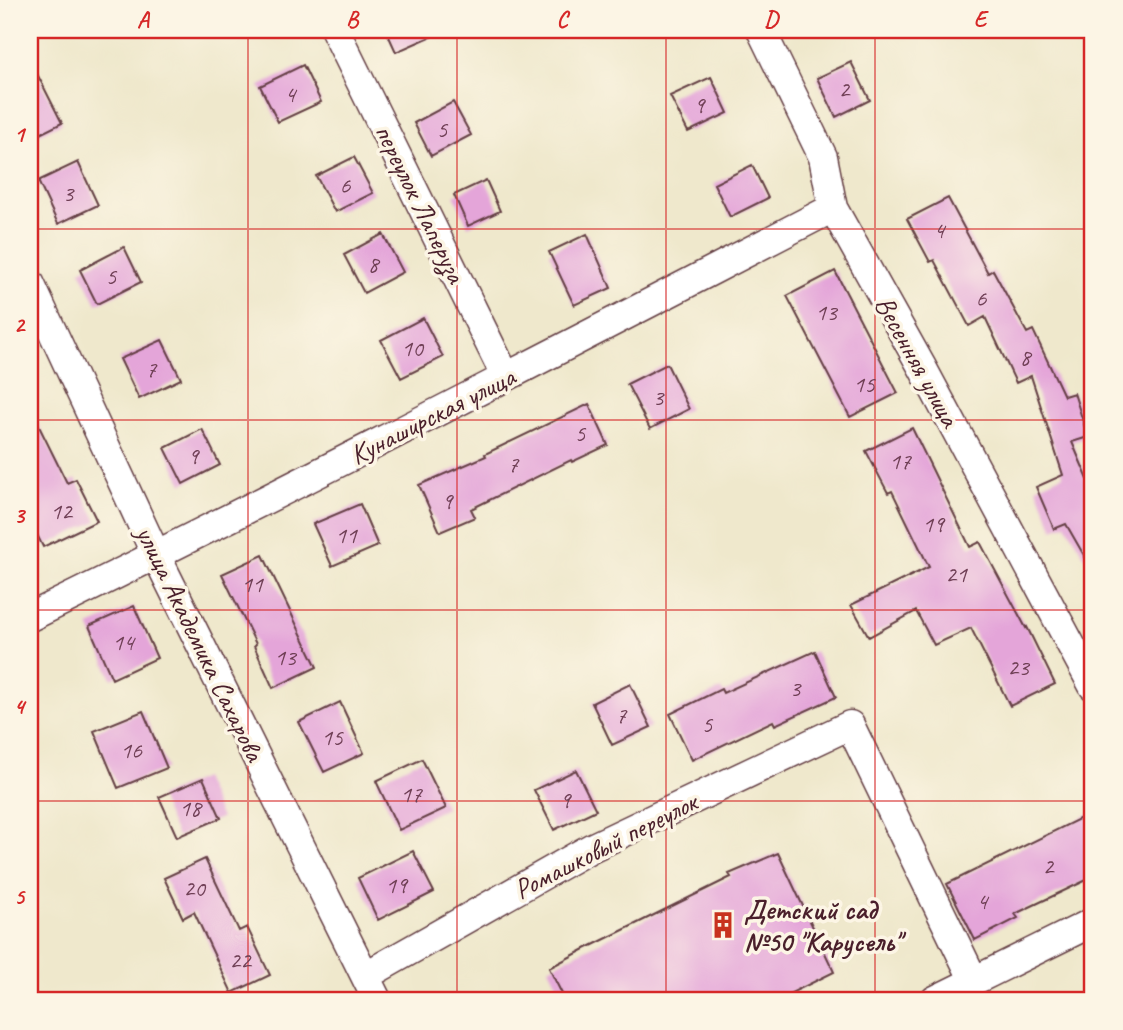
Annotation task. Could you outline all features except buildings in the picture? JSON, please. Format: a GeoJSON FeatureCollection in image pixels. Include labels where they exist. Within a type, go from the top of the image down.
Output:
{"type":"FeatureCollection","features":[{"type":"Feature","properties":{"kind":"street","name":"переулок Лаперуза"},"geometry":{"type":"LineString","coordinates":[[335,30],[506,377]]}},
{"type":"Feature","properties":{"kind":"street","name":"Весенняя улица"},"geometry":{"type":"LineString","coordinates":[[761,30],[824,157],[833,208],[922,367],[1093,687]]}},
{"type":"Feature","properties":{"kind":"street","name":"Кунаширская улица"},"geometry":{"type":"LineString","coordinates":[[30,617],[506,377],[833,208]]}},
{"type":"Feature","properties":{"kind":"street","name":"улица Академика Сахарова"},"geometry":{"type":"LineString","coordinates":[[30,283],[156,555],[371,988]]}},
{"type":"Feature","properties":{"kind":"street","name":"Ромашковый переулок"},"geometry":{"type":"LineString","coordinates":[[371,988],[591,848],[850,725],[974,981]]}},
{"type":"Feature","properties":{"kind":"street"},"geometry":{"type":"LineString","coordinates":[[935,1000],[1093,922]]}},
{"type":"Feature","properties":{"kind":"place","name":"Детский сад №50 \"Карусель\""},"geometry":{"type":"Point","coordinates":[723,925]}}]}
